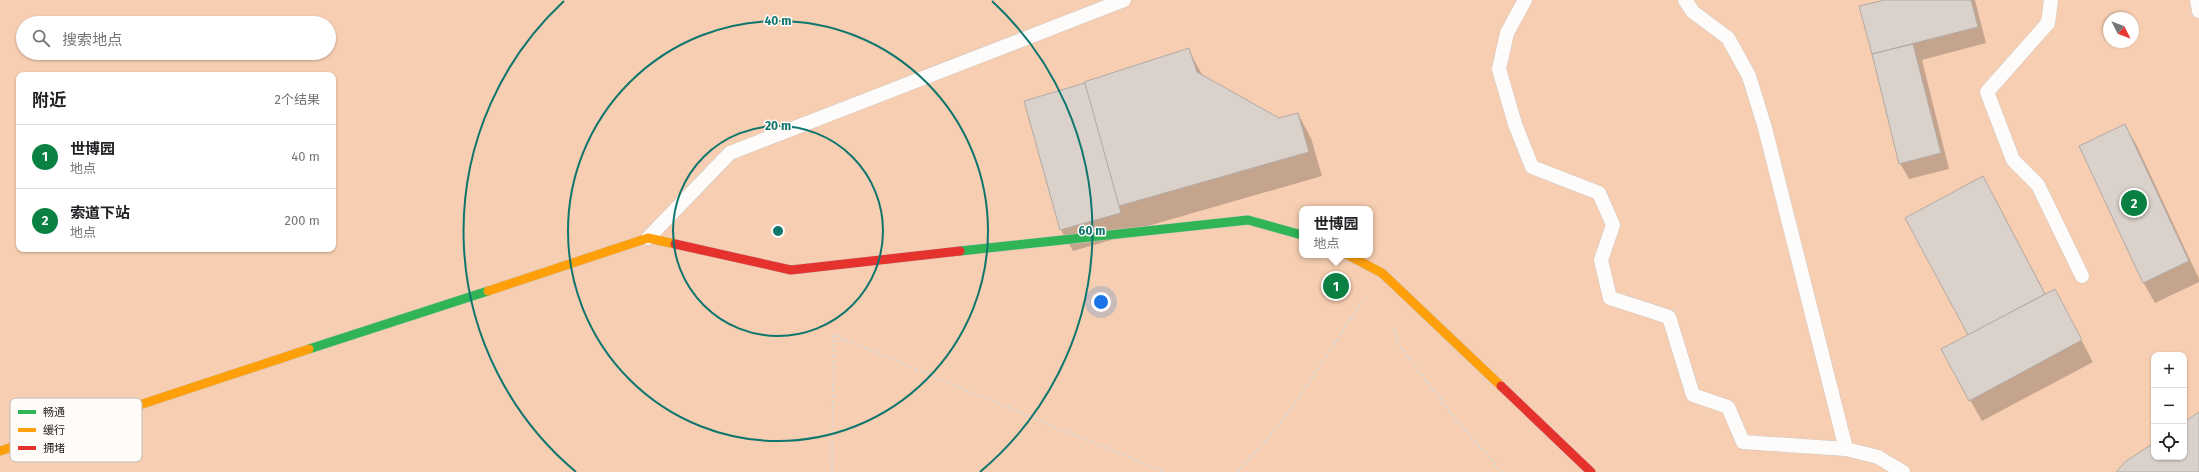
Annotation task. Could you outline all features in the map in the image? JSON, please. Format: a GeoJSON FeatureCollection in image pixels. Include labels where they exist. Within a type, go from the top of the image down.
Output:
{"type":"FeatureCollection","features":[{"type":"Feature","properties":{"kind":"street"},"geometry":{"type":"LineString","coordinates":[[142,405],[648,238],[791,270],[1248,220],[1299,233]]}},
{"type":"Feature","properties":{"kind":"street"},"geometry":{"type":"LineString","coordinates":[[1354,258],[1382,273],[1591,472]]}},
{"type":"Feature","properties":{"kind":"street"},"geometry":{"type":"LineString","coordinates":[[0,452],[10,449]]}},
{"type":"Feature","properties":{"kind":"lane"},"geometry":{"type":"LineString","coordinates":[[648,238],[730,153],[1124,0]]}},
{"type":"Feature","properties":{"kind":"lane"},"geometry":{"type":"LineString","coordinates":[[1526,0],[1507,33],[1499,69],[1515,124],[1532,167],[1599,193],[1613,225],[1601,260],[1610,298],[1669,317],[1693,395],[1728,407],[1743,442],[1846,449],[1878,456],[1903,472]]}},
{"type":"Feature","properties":{"kind":"lane"},"geometry":{"type":"LineString","coordinates":[[1685,0],[1693,12],[1728,38],[1749,76],[1765,128],[1846,449]]}},
{"type":"Feature","properties":{"kind":"lane"},"geometry":{"type":"LineString","coordinates":[[2051,0],[2048,23],[1987,92],[2013,160],[2038,185],[2082,276]]}},
{"type":"Feature","properties":{"kind":"lane"},"geometry":{"type":"LineString","coordinates":[[2197,0],[2199,11]]}},
{"type":"Feature","properties":{"kind":"path"},"geometry":{"type":"LineString","coordinates":[[1238,472],[1284,419],[1382,273]]}},
{"type":"Feature","properties":{"kind":"path"},"geometry":{"type":"LineString","coordinates":[[1393,323],[1398,344],[1457,421],[1502,472]]}},
{"type":"Feature","properties":{"kind":"path"},"geometry":{"type":"LineString","coordinates":[[832,472],[834,335],[1164,472]]}},
{"type":"Feature","properties":{"kind":"shaded area"},"geometry":{"type":"Polygon","coordinates":[[[0,0],[2199,0],[2199,472],[0,472],[0,0]]]}},
{"type":"Feature","properties":{"kind":"building"},"geometry":{"type":"Polygon","coordinates":[[[1885,0],[1971,0],[1978,27],[1872,54],[1859,6],[1885,0]]]}},
{"type":"Feature","properties":{"kind":"building"},"geometry":{"type":"Polygon","coordinates":[[[1913,44],[1941,153],[1899,164],[1872,54],[1913,44]]]}},
{"type":"Feature","properties":{"kind":"building"},"geometry":{"type":"Polygon","coordinates":[[[1189,48],[1197,72],[1279,118],[1298,113],[1309,152],[1119,206],[1084,82],[1189,48]]]}},
{"type":"Feature","properties":{"kind":"building"},"geometry":{"type":"Polygon","coordinates":[[[1085,83],[1121,213],[1060,230],[1024,101],[1085,83]]]}},
{"type":"Feature","properties":{"kind":"building"},"geometry":{"type":"Polygon","coordinates":[[[2125,124],[2189,261],[2143,283],[2079,146],[2125,124]]]}},
{"type":"Feature","properties":{"kind":"building"},"geometry":{"type":"Polygon","coordinates":[[[1983,176],[2045,294],[1968,335],[1905,218],[1983,176]]]}},
{"type":"Feature","properties":{"kind":"building"},"geometry":{"type":"Polygon","coordinates":[[[2055,289],[2082,340],[1969,401],[1941,349],[2055,289]]]}},
{"type":"Feature","properties":{"kind":"building"},"geometry":{"type":"Polygon","coordinates":[[[2199,412],[2199,472],[2116,472],[2126,461],[2151,445],[2151,460],[2187,460],[2187,420],[2199,412]]]}},
{"type":"Feature","properties":{"kind":"traffic: fast"},"geometry":{"type":"LineString","coordinates":[[960,251],[1248,220],[1299,234]]}},
{"type":"Feature","properties":{"kind":"traffic: fast"},"geometry":{"type":"LineString","coordinates":[[309,349],[488,291]]}},
{"type":"Feature","properties":{"kind":"traffic: slow"},"geometry":{"type":"LineString","coordinates":[[488,291],[648,238],[675,244]]}},
{"type":"Feature","properties":{"kind":"traffic: slow"},"geometry":{"type":"LineString","coordinates":[[1354,258],[1382,273],[1501,386]]}},
{"type":"Feature","properties":{"kind":"traffic: slow"},"geometry":{"type":"LineString","coordinates":[[142,404],[309,349]]}},
{"type":"Feature","properties":{"kind":"traffic: slow"},"geometry":{"type":"LineString","coordinates":[[0,451],[10,448]]}},
{"type":"Feature","properties":{"kind":"traffic: jam"},"geometry":{"type":"LineString","coordinates":[[675,244],[791,270],[960,251]]}},
{"type":"Feature","properties":{"kind":"traffic: jam"},"geometry":{"type":"LineString","coordinates":[[1501,386],[1591,472]]}},
{"type":"Feature","properties":{"kind":"place","name":"索道下站"},"geometry":{"type":"Point","coordinates":[2134,203]}},
{"type":"Feature","properties":{"kind":"place","name":"世博园"},"geometry":{"type":"Point","coordinates":[1336,286]}}]}
